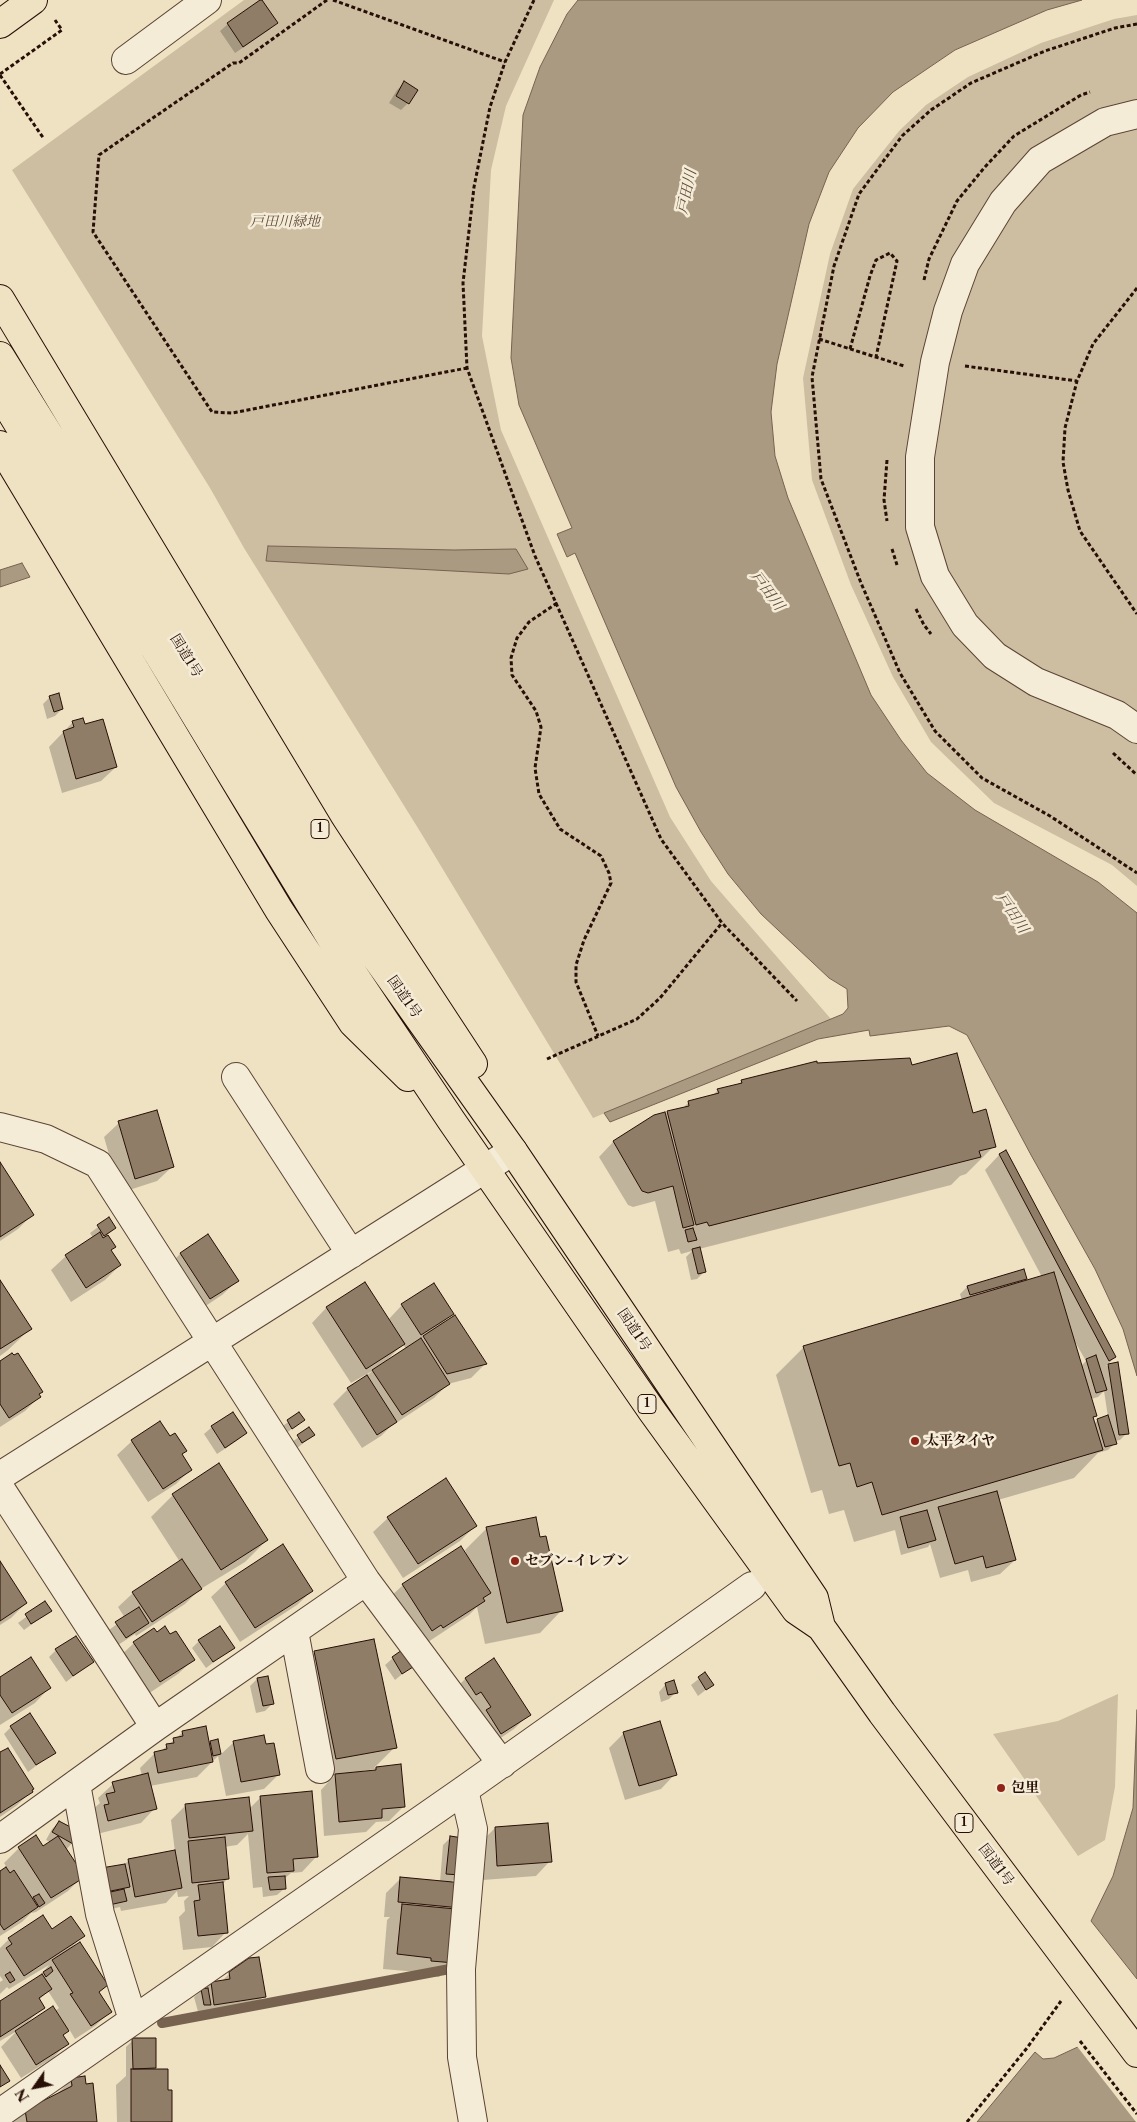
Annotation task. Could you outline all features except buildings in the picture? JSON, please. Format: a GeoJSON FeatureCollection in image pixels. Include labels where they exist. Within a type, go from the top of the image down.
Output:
{"type":"FeatureCollection","features":[{"type":"Feature","properties":{"kind":"highway"},"geometry":{"type":"LineString","coordinates":[[0,24],[33,0]]}},
{"type":"Feature","properties":{"kind":"highway","name":"1"},"geometry":{"type":"LineString","coordinates":[[0,299],[321,832],[646,1328],[648,1352]]}},
{"type":"Feature","properties":{"kind":"highway","name":"国道1号"},"geometry":{"type":"LineString","coordinates":[[0,356],[344,935],[348,966],[652,1411],[796,1610],[821,1627],[882,1713],[1137,2053]]}},
{"type":"Feature","properties":{"kind":"highway","name":"国道1号"},"geometry":{"type":"LineString","coordinates":[[0,394],[344,935],[513,1151],[814,1598],[821,1627]]}},
{"type":"Feature","properties":{"kind":"highway","name":"1"},"geometry":{"type":"LineString","coordinates":[[0,445],[279,910],[353,1023],[452,1120]]}},
{"type":"Feature","properties":{"kind":"street"},"geometry":{"type":"LineString","coordinates":[[126,60],[207,0]]}},
{"type":"Feature","properties":{"kind":"street"},"geometry":{"type":"LineString","coordinates":[[1137,114],[1105,122],[1040,160],[1003,202],[965,264],[948,311],[934,369],[920,457],[920,527],[935,576],[965,625],[995,656],[1036,682],[1118,716],[1137,729]]}},
{"type":"Feature","properties":{"kind":"street"},"geometry":{"type":"LineString","coordinates":[[236,1077],[351,1254]]}},
{"type":"Feature","properties":{"kind":"street"},"geometry":{"type":"LineString","coordinates":[[0,1127],[46,1139],[98,1164],[366,1581],[502,1764]]}},
{"type":"Feature","properties":{"kind":"street"},"geometry":{"type":"LineString","coordinates":[[0,1476],[513,1151]]}},
{"type":"Feature","properties":{"kind":"street"},"geometry":{"type":"LineString","coordinates":[[0,1488],[155,1727]]}},
{"type":"Feature","properties":{"kind":"street"},"geometry":{"type":"LineString","coordinates":[[0,1839],[155,1727],[366,1581]]}},
{"type":"Feature","properties":{"kind":"street"},"geometry":{"type":"LineString","coordinates":[[0,2113],[502,1764],[752,1586]]}},
{"type":"Feature","properties":{"kind":"street"},"geometry":{"type":"LineString","coordinates":[[294,1631],[320,1769]]}},
{"type":"Feature","properties":{"kind":"street"},"geometry":{"type":"LineString","coordinates":[[76,1784],[100,1914],[133,2020]]}},
{"type":"Feature","properties":{"kind":"street"},"geometry":{"type":"LineString","coordinates":[[464,1790],[473,1829],[461,1969],[462,2056],[473,2122]]}},
{"type":"Feature","properties":{"kind":"path"},"geometry":{"type":"LineString","coordinates":[[327,0],[239,63],[233,63],[99,155],[93,232],[212,412],[232,414],[467,368]]}},
{"type":"Feature","properties":{"kind":"path"},"geometry":{"type":"LineString","coordinates":[[333,0],[505,62]]}},
{"type":"Feature","properties":{"kind":"path"},"geometry":{"type":"LineString","coordinates":[[534,0],[505,62],[490,107],[474,186],[463,283],[467,368],[535,556],[661,839],[722,923],[798,1001]]}},
{"type":"Feature","properties":{"kind":"path"},"geometry":{"type":"LineString","coordinates":[[44,139],[0,74],[62,30],[54,20],[47,25]]}},
{"type":"Feature","properties":{"kind":"path"},"geometry":{"type":"LineString","coordinates":[[922,288],[929,259],[957,201],[984,168],[1014,136],[1081,95],[1100,90]]}},
{"type":"Feature","properties":{"kind":"path"},"geometry":{"type":"LineString","coordinates":[[850,348],[876,260],[890,253],[896,261],[876,357]]}},
{"type":"Feature","properties":{"kind":"path"},"geometry":{"type":"LineString","coordinates":[[1137,288],[1093,344],[1077,381],[1065,428],[1062,462],[1080,531],[1137,614]]}},
{"type":"Feature","properties":{"kind":"path"},"geometry":{"type":"LineString","coordinates":[[819,339],[903,366],[1077,381]]}},
{"type":"Feature","properties":{"kind":"path"},"geometry":{"type":"LineString","coordinates":[[902,374],[906,356]]}},
{"type":"Feature","properties":{"kind":"path"},"geometry":{"type":"LineString","coordinates":[[887,454],[884,500],[888,528]]}},
{"type":"Feature","properties":{"kind":"path"},"geometry":{"type":"LineString","coordinates":[[892,547],[900,574]]}},
{"type":"Feature","properties":{"kind":"path"},"geometry":{"type":"LineString","coordinates":[[557,603],[529,622],[517,638],[510,658],[512,675],[536,711],[541,727],[535,768],[539,794],[560,828],[601,856],[610,873],[611,883],[584,940],[576,965],[576,982],[598,1036]]}},
{"type":"Feature","properties":{"kind":"path"},"geometry":{"type":"LineString","coordinates":[[916,608],[924,625],[936,640]]}},
{"type":"Feature","properties":{"kind":"path"},"geometry":{"type":"LineString","coordinates":[[1111,751],[1137,775]]}},
{"type":"Feature","properties":{"kind":"path"},"geometry":{"type":"LineString","coordinates":[[547,1059],[637,1019],[654,1003],[722,923]]}},
{"type":"Feature","properties":{"kind":"path"},"geometry":{"type":"LineString","coordinates":[[967,2122],[1062,2001]]}},
{"type":"Feature","properties":{"kind":"path"},"geometry":{"type":"LineString","coordinates":[[1080,2040],[1137,2114]]}},
{"type":"Feature","properties":{"kind":"green space","name":"戸田川緑地"},"geometry":{"type":"Polygon","coordinates":[[[244,0],[554,0],[506,106],[491,170],[482,336],[501,430],[670,817],[711,881],[831,1019],[593,1118],[421,833],[244,548],[210,488],[12,170],[244,0]]]}},
{"type":"Feature","properties":{"kind":"green space"},"geometry":{"type":"Polygon","coordinates":[[[1137,15],[1137,886],[1112,865],[994,803],[931,742],[893,677],[851,585],[812,480],[803,378],[830,254],[853,189],[899,131],[926,105],[968,77],[1041,43],[1114,19],[1137,15]]]}},
{"type":"Feature","properties":{"kind":"green space"},"geometry":{"type":"Polygon","coordinates":[[[1118,1694],[1115,1787],[1105,1840],[1078,1856],[993,1734],[1058,1721],[1118,1694]]]}},
{"type":"Feature","properties":{"kind":"water","name":"戸田川"},"geometry":{"type":"Polygon","coordinates":[[[578,0],[1082,0],[1047,10],[955,50],[893,92],[858,128],[829,172],[809,224],[777,364],[771,412],[775,456],[788,498],[871,695],[901,740],[927,773],[975,810],[1098,882],[1137,913],[1137,1376],[1123,1329],[1095,1269],[967,1035],[949,1026],[870,1036],[869,1030],[818,1039],[610,1122],[604,1113],[843,1014],[848,1008],[847,989],[829,978],[761,914],[728,874],[701,832],[676,787],[575,553],[567,557],[557,534],[572,528],[519,405],[511,358],[523,115],[540,67],[567,14],[578,0]]]}},
{"type":"Feature","properties":{"kind":"water"},"geometry":{"type":"Polygon","coordinates":[[[268,546],[454,550],[516,549],[528,569],[509,574],[266,561],[268,546]]]}},
{"type":"Feature","properties":{"kind":"water"},"geometry":{"type":"Polygon","coordinates":[[[22,563],[30,577],[0,587],[0,570],[22,563]]]}},
{"type":"Feature","properties":{"kind":"water"},"geometry":{"type":"Polygon","coordinates":[[[1137,1710],[1137,1979],[1091,1921],[1113,1876],[1133,1808],[1137,1710]]]}},
{"type":"Feature","properties":{"kind":"water"},"geometry":{"type":"Polygon","coordinates":[[[1082,2045],[1137,2122],[977,2122],[1035,2052],[1043,2059],[1054,2058],[1082,2045]]]}},
{"type":"Feature","properties":{"kind":"pier"},"geometry":{"type":"Polygon","coordinates":[[[1137,2006],[1137,2122],[1136,2122],[1076,2045],[1137,2006]]]}},
{"type":"Feature","properties":{"kind":"waterway"},"geometry":{"type":"LineString","coordinates":[[162,2023],[455,1968],[455,1974]]}},
{"type":"Feature","properties":{"kind":"place","name":"太平タイヤ"},"geometry":{"type":"Point","coordinates":[915,1441]}},
{"type":"Feature","properties":{"kind":"place","name":"セブン-イレブン"},"geometry":{"type":"Point","coordinates":[515,1561]}},
{"type":"Feature","properties":{"kind":"place","name":"包里"},"geometry":{"type":"Point","coordinates":[1001,1788]}}]}
